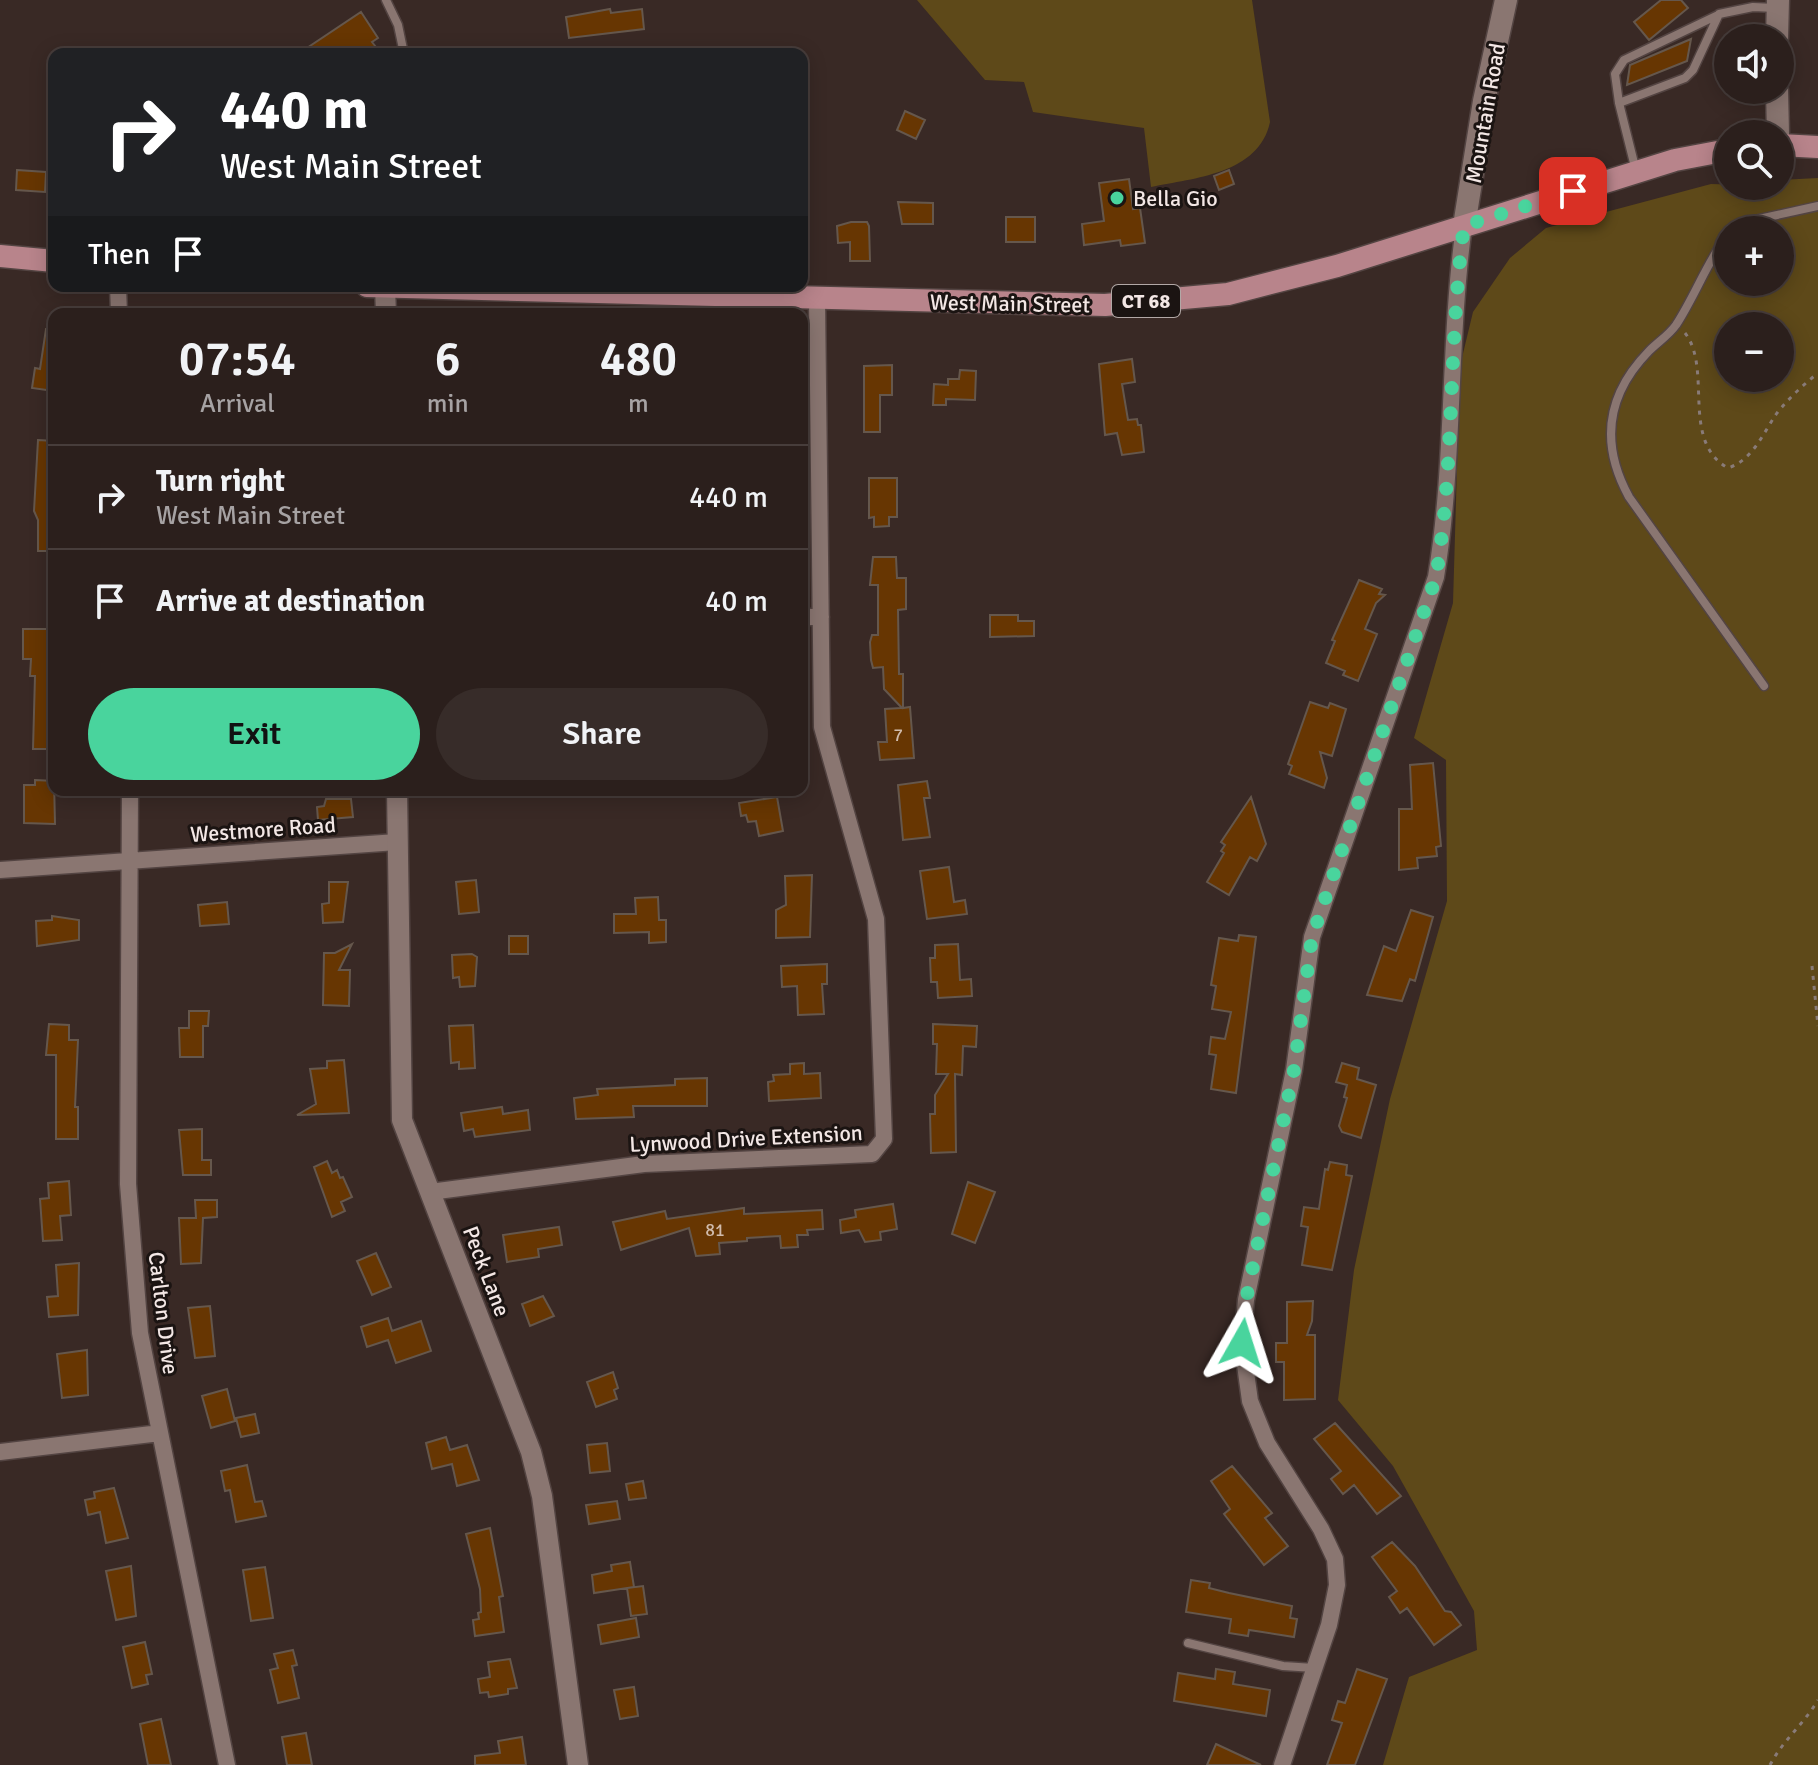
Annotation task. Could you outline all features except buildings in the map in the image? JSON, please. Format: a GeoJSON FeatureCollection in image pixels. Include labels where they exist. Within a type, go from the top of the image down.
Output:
{"type":"FeatureCollection","features":[{"type":"Feature","properties":{"kind":"main road","name":"Mountain Road"},"geometry":{"type":"LineString","coordinates":[[1464,226],[1484,101],[1506,0]]}},
{"type":"Feature","properties":{"kind":"main road"},"geometry":{"type":"LineString","coordinates":[[1794,146],[1818,147]]}},
{"type":"Feature","properties":{"kind":"main road","name":"West Main Street"},"geometry":{"type":"LineString","coordinates":[[575,292],[1105,305],[1228,294],[1337,266],[1636,172],[1714,153]]}},
{"type":"Feature","properties":{"kind":"main road"},"geometry":{"type":"LineString","coordinates":[[0,256],[48,260]]}},
{"type":"Feature","properties":{"kind":"street"},"geometry":{"type":"LineString","coordinates":[[1282,1765],[1329,1625],[1337,1585],[1335,1559],[1321,1529],[1267,1443],[1250,1401],[1243,1373],[1245,1314],[1294,1070],[1312,937],[1436,577],[1444,533],[1458,272],[1464,226]]}},
{"type":"Feature","properties":{"kind":"street","name":"Lynwood Drive Extension"},"geometry":{"type":"LineString","coordinates":[[430,1192],[644,1164],[872,1154],[884,1139],[876,919],[822,727],[817,300]]}},
{"type":"Feature","properties":{"kind":"street"},"geometry":{"type":"LineString","coordinates":[[808,617],[821,617]]}},
{"type":"Feature","properties":{"kind":"street"},"geometry":{"type":"LineString","coordinates":[[130,796],[131,860]]}},
{"type":"Feature","properties":{"kind":"street","name":"Peck Lane"},"geometry":{"type":"LineString","coordinates":[[397,796],[402,1120],[531,1452],[542,1496],[578,1765]]}},
{"type":"Feature","properties":{"kind":"street","name":"Westmore Road"},"geometry":{"type":"LineString","coordinates":[[0,870],[397,842]]}},
{"type":"Feature","properties":{"kind":"street","name":"Carlton Drive"},"geometry":{"type":"LineString","coordinates":[[131,860],[128,1184],[140,1333],[227,1765]]}},
{"type":"Feature","properties":{"kind":"street"},"geometry":{"type":"LineString","coordinates":[[0,1452],[160,1433]]}},
{"type":"Feature","properties":{"kind":"lane"},"geometry":{"type":"LineString","coordinates":[[386,0],[398,25],[403,48]]}},
{"type":"Feature","properties":{"kind":"lane"},"geometry":{"type":"LineString","coordinates":[[1636,172],[1615,74],[1624,60],[1719,14],[1777,4]]}},
{"type":"Feature","properties":{"kind":"lane"},"geometry":{"type":"LineString","coordinates":[[1619,103],[1685,78],[1693,70],[1719,14]]}},
{"type":"Feature","properties":{"kind":"lane"},"geometry":{"type":"LineString","coordinates":[[1772,216],[1818,206]]}},
{"type":"Feature","properties":{"kind":"lane"},"geometry":{"type":"LineString","coordinates":[[1714,259],[1676,326],[1648,351],[1624,383],[1612,412],[1610,441],[1616,472],[1702,603],[1764,686]]}},
{"type":"Feature","properties":{"kind":"lane"},"geometry":{"type":"LineString","coordinates":[[1188,1643],[1283,1666],[1315,1668]]}},
{"type":"Feature","properties":{"kind":"path"},"geometry":{"type":"LineString","coordinates":[[1676,326],[1695,347],[1701,422],[1709,448],[1717,462],[1728,468],[1739,464],[1778,412],[1818,373]]}},
{"type":"Feature","properties":{"kind":"path"},"geometry":{"type":"LineString","coordinates":[[1812,966],[1818,1026]]}},
{"type":"Feature","properties":{"kind":"path"},"geometry":{"type":"LineString","coordinates":[[1770,1765],[1780,1747],[1807,1718],[1818,1700]]}},
{"type":"Feature","properties":{"kind":"shaded area"},"geometry":{"type":"Polygon","coordinates":[[[917,0],[1252,0],[1270,122],[1253,153],[1239,163],[1205,176],[1151,187],[1144,128],[1033,112],[1024,82],[985,80],[917,0]]]}},
{"type":"Feature","properties":{"kind":"shaded area"},"geometry":{"type":"Polygon","coordinates":[[[1818,178],[1818,1765],[1383,1765],[1409,1677],[1477,1650],[1474,1611],[1393,1466],[1338,1400],[1354,1270],[1390,1099],[1447,901],[1446,760],[1414,738],[1453,603],[1460,366],[1473,312],[1510,258],[1546,228],[1714,184],[1714,200],[1794,200],[1794,179],[1818,178]]]}},
{"type":"Feature","properties":{"kind":"place","name":"Bella Gio"},"geometry":{"type":"Point","coordinates":[1117,198]}},
{"type":"Feature","properties":{"kind":"route"},"geometry":{"type":"LineString","coordinates":[[1242,1343],[1246,1300],[1294,1070],[1312,937],[1351,818],[1425,617],[1436,577],[1444,533],[1451,379],[1464,226],[1573,191]]}}]}
